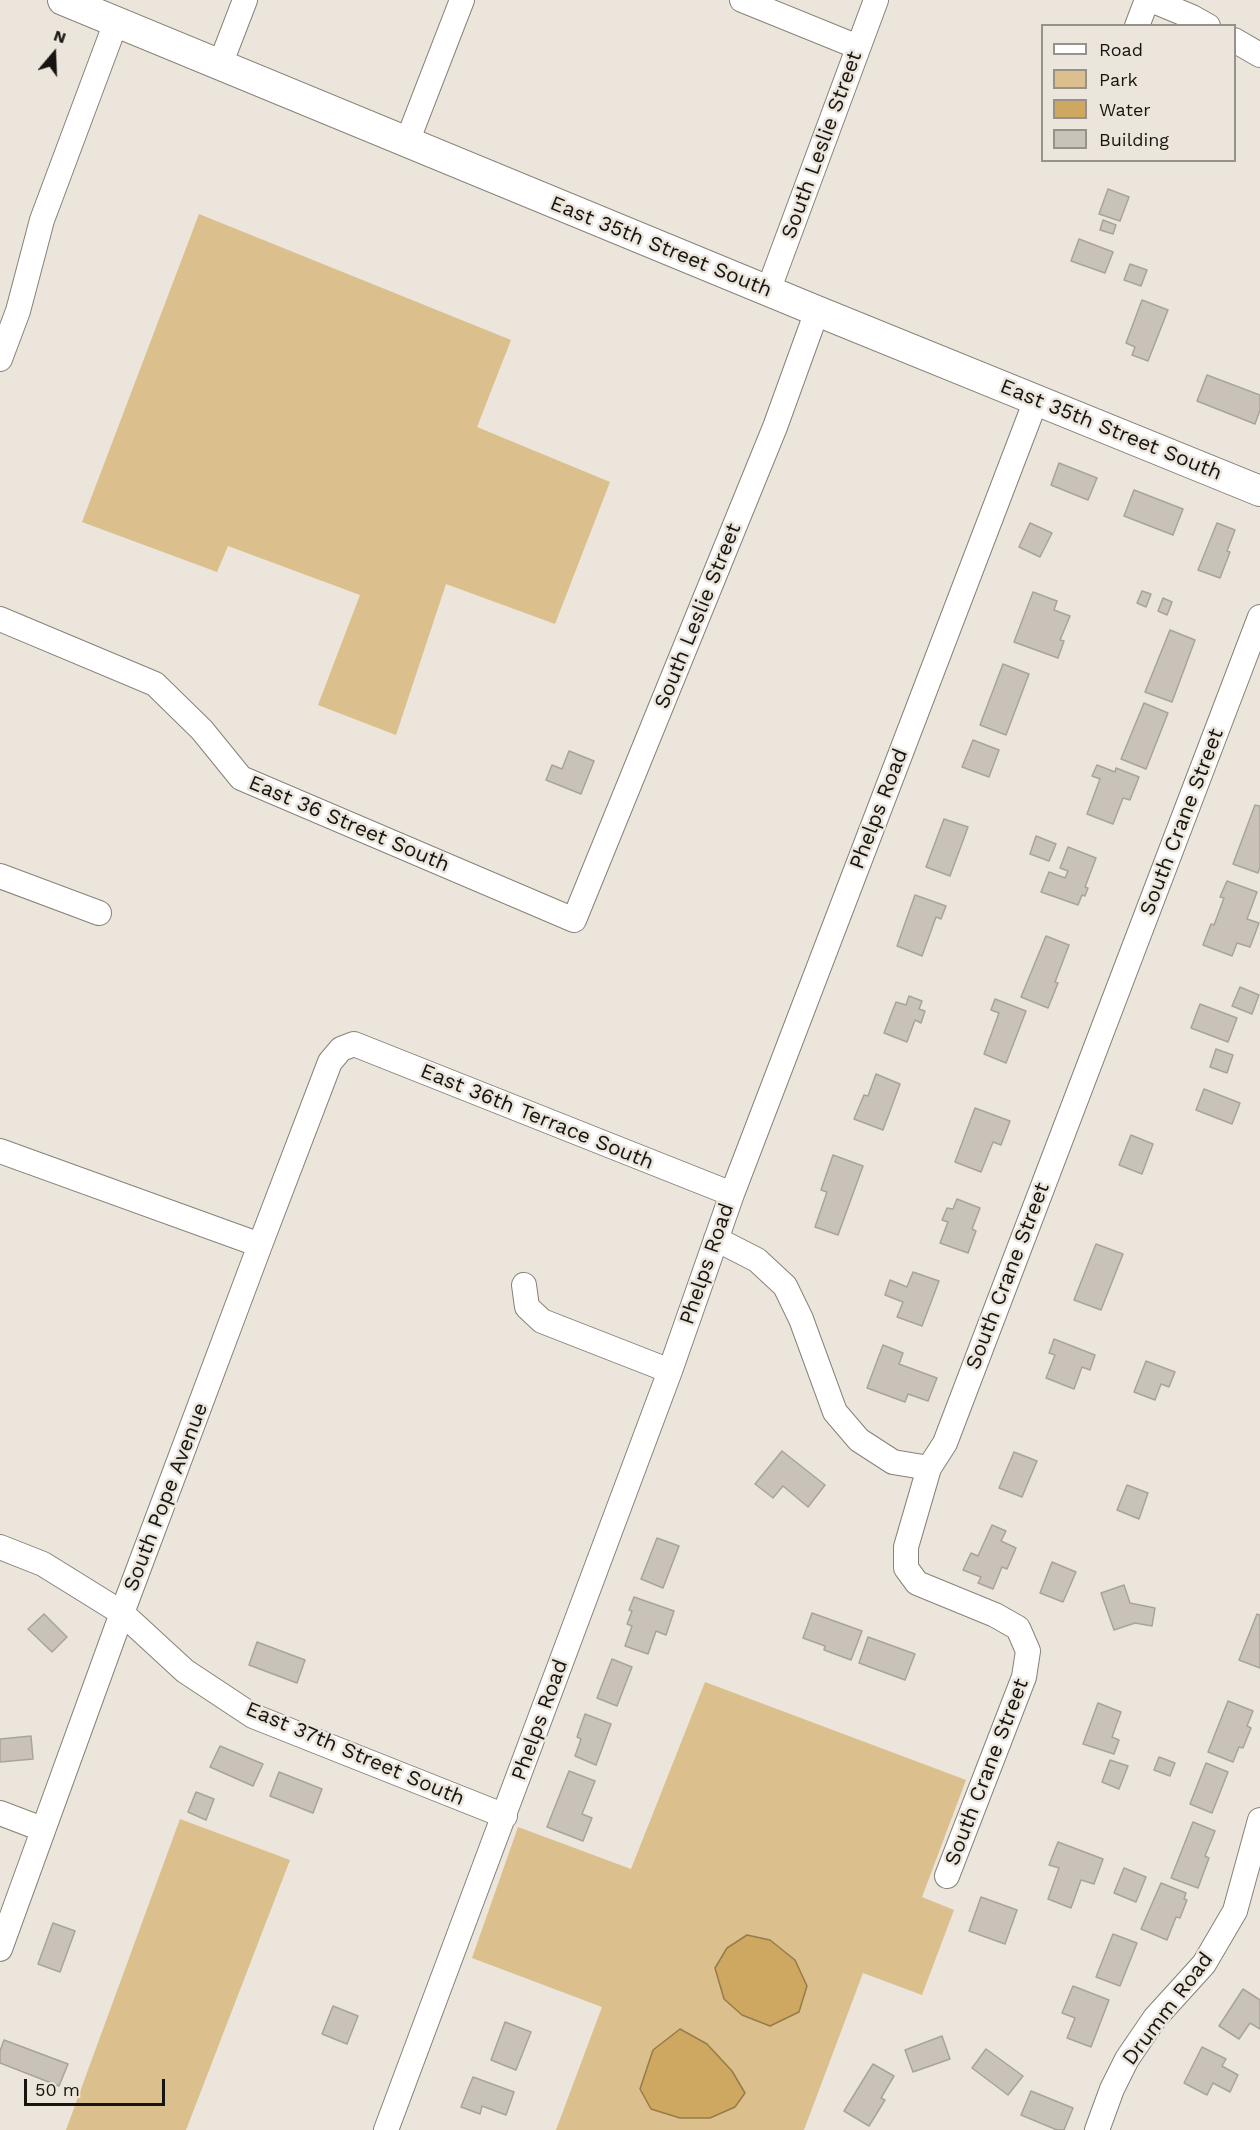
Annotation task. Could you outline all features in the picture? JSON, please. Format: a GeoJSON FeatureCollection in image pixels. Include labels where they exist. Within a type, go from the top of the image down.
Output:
{"type":"FeatureCollection","features":[{"type":"Feature","properties":{"kind":"main road","name":"East 35th Street South"},"geometry":{"type":"LineString","coordinates":[[63,0],[1260,491]]}},
{"type":"Feature","properties":{"kind":"street"},"geometry":{"type":"LineString","coordinates":[[220,65],[245,0]]}},
{"type":"Feature","properties":{"kind":"street"},"geometry":{"type":"LineString","coordinates":[[407,142],[462,0]]}},
{"type":"Feature","properties":{"kind":"street"},"geometry":{"type":"LineString","coordinates":[[742,0],[858,47]]}},
{"type":"Feature","properties":{"kind":"street","name":"South Leslie Street"},"geometry":{"type":"LineString","coordinates":[[768,291],[876,0]]}},
{"type":"Feature","properties":{"kind":"street"},"geometry":{"type":"LineString","coordinates":[[1138,24],[1149,0],[1204,24]]}},
{"type":"Feature","properties":{"kind":"street"},"geometry":{"type":"LineString","coordinates":[[1,356],[18,311],[42,220],[117,22]]}},
{"type":"Feature","properties":{"kind":"street"},"geometry":{"type":"LineString","coordinates":[[1236,41],[1260,55]]}},
{"type":"Feature","properties":{"kind":"street","name":"South Leslie Street"},"geometry":{"type":"LineString","coordinates":[[574,920],[775,427],[817,311]]}},
{"type":"Feature","properties":{"kind":"street","name":"Phelps Road"},"geometry":{"type":"LineString","coordinates":[[386,2130],[670,1371],[732,1194],[1036,400]]}},
{"type":"Feature","properties":{"kind":"street","name":"South Crane Street"},"geometry":{"type":"LineString","coordinates":[[947,1875],[1024,1677],[1028,1650],[1018,1628],[995,1615],[917,1582],[906,1568],[906,1547],[929,1468],[945,1443],[1260,617]]}},
{"type":"Feature","properties":{"kind":"street","name":"East 36 Street South"},"geometry":{"type":"LineString","coordinates":[[0,619],[155,684],[202,730],[241,778],[574,920]]}},
{"type":"Feature","properties":{"kind":"street"},"geometry":{"type":"LineString","coordinates":[[0,876],[99,913]]}},
{"type":"Feature","properties":{"kind":"street","name":"East 36th Terrace South"},"geometry":{"type":"LineString","coordinates":[[341,1049],[354,1044],[732,1194]]}},
{"type":"Feature","properties":{"kind":"street","name":"South Pope Avenue"},"geometry":{"type":"LineString","coordinates":[[0,1949],[42,1829],[260,1245],[330,1062],[341,1049]]}},
{"type":"Feature","properties":{"kind":"street"},"geometry":{"type":"LineString","coordinates":[[0,1150],[260,1245]]}},
{"type":"Feature","properties":{"kind":"street"},"geometry":{"type":"LineString","coordinates":[[716,1239],[757,1260],[785,1286],[801,1319],[835,1412],[859,1440],[893,1462],[929,1468]]}},
{"type":"Feature","properties":{"kind":"street"},"geometry":{"type":"LineString","coordinates":[[524,1285],[527,1307],[542,1321],[670,1371]]}},
{"type":"Feature","properties":{"kind":"street","name":"East 37th Street South"},"geometry":{"type":"LineString","coordinates":[[0,1547],[43,1563],[122,1613],[185,1671],[253,1716],[505,1816]]}},
{"type":"Feature","properties":{"kind":"street"},"geometry":{"type":"LineString","coordinates":[[0,1813],[42,1829]]}},
{"type":"Feature","properties":{"kind":"street","name":"Drumm Road"},"geometry":{"type":"LineString","coordinates":[[1097,2130],[1127,2059],[1155,2018],[1204,1964],[1235,1911],[1260,1820]]}},
{"type":"Feature","properties":{"kind":"green space"},"geometry":{"type":"Polygon","coordinates":[[[199,214],[511,340],[477,427],[610,482],[555,624],[446,584],[396,735],[318,705],[360,595],[228,546],[217,572],[82,522],[199,214]]]}},
{"type":"Feature","properties":{"kind":"green space"},"geometry":{"type":"Polygon","coordinates":[[[705,1682],[966,1780],[922,1897],[954,1910],[922,1995],[863,1973],[804,2130],[556,2130],[602,2007],[472,1958],[518,1827],[631,1869],[705,1682]]]}},
{"type":"Feature","properties":{"kind":"green space"},"geometry":{"type":"Polygon","coordinates":[[[180,1819],[290,1860],[186,2130],[66,2130],[180,1819]]]}},
{"type":"Feature","properties":{"kind":"water"},"geometry":{"type":"Polygon","coordinates":[[[747,1935],[770,1940],[795,1960],[807,1986],[799,2012],[770,2026],[742,2015],[724,1999],[715,1968],[727,1948],[747,1935]]]}},
{"type":"Feature","properties":{"kind":"water"},"geometry":{"type":"Polygon","coordinates":[[[680,2029],[707,2044],[732,2071],[745,2093],[735,2107],[710,2118],[680,2118],[651,2109],[640,2089],[653,2050],[680,2029]]]}},
{"type":"Feature","properties":{"kind":"building"},"geometry":{"type":"Polygon","coordinates":[[[1108,189],[1129,197],[1120,221],[1099,214],[1108,189]]]}},
{"type":"Feature","properties":{"kind":"building"},"geometry":{"type":"Polygon","coordinates":[[[1103,220],[1116,225],[1113,234],[1100,230],[1103,220]]]}},
{"type":"Feature","properties":{"kind":"building"},"geometry":{"type":"Polygon","coordinates":[[[1079,239],[1113,252],[1105,273],[1071,261],[1079,239]]]}},
{"type":"Feature","properties":{"kind":"building"},"geometry":{"type":"Polygon","coordinates":[[[1130,264],[1147,270],[1141,286],[1124,280],[1130,264]]]}},
{"type":"Feature","properties":{"kind":"building"},"geometry":{"type":"Polygon","coordinates":[[[1142,300],[1168,310],[1148,361],[1132,355],[1135,347],[1126,343],[1142,300]]]}},
{"type":"Feature","properties":{"kind":"building"},"geometry":{"type":"Polygon","coordinates":[[[1207,375],[1260,395],[1260,410],[1255,424],[1197,401],[1207,375]]]}},
{"type":"Feature","properties":{"kind":"building"},"geometry":{"type":"Polygon","coordinates":[[[1059,463],[1097,478],[1088,500],[1051,485],[1059,463]]]}},
{"type":"Feature","properties":{"kind":"building"},"geometry":{"type":"Polygon","coordinates":[[[1134,490],[1183,509],[1173,535],[1124,516],[1134,490]]]}},
{"type":"Feature","properties":{"kind":"building"},"geometry":{"type":"Polygon","coordinates":[[[1030,523],[1052,533],[1040,557],[1019,547],[1030,523]]]}},
{"type":"Feature","properties":{"kind":"building"},"geometry":{"type":"Polygon","coordinates":[[[1217,523],[1235,530],[1220,578],[1198,570],[1217,523]]]}},
{"type":"Feature","properties":{"kind":"building"},"geometry":{"type":"Polygon","coordinates":[[[1142,591],[1151,594],[1146,607],[1137,603],[1142,591]]]}},
{"type":"Feature","properties":{"kind":"building"},"geometry":{"type":"Polygon","coordinates":[[[1033,592],[1057,601],[1054,610],[1070,616],[1060,640],[1064,641],[1058,658],[1014,642],[1033,592]]]}},
{"type":"Feature","properties":{"kind":"building"},"geometry":{"type":"Polygon","coordinates":[[[1163,598],[1172,602],[1167,615],[1158,611],[1163,598]]]}},
{"type":"Feature","properties":{"kind":"building"},"geometry":{"type":"Polygon","coordinates":[[[1170,630],[1195,640],[1172,702],[1145,692],[1170,630]]]}},
{"type":"Feature","properties":{"kind":"building"},"geometry":{"type":"Polygon","coordinates":[[[1003,664],[1029,674],[1006,735],[980,725],[1003,664]]]}},
{"type":"Feature","properties":{"kind":"building"},"geometry":{"type":"Polygon","coordinates":[[[1144,703],[1168,713],[1146,769],[1121,759],[1144,703]]]}},
{"type":"Feature","properties":{"kind":"building"},"geometry":{"type":"Polygon","coordinates":[[[973,740],[999,750],[989,777],[962,767],[973,740]]]}},
{"type":"Feature","properties":{"kind":"building"},"geometry":{"type":"Polygon","coordinates":[[[569,751],[594,761],[581,794],[546,780],[552,765],[562,769],[569,751]]]}},
{"type":"Feature","properties":{"kind":"building"},"geometry":{"type":"Polygon","coordinates":[[[1097,765],[1115,772],[1116,768],[1139,777],[1130,800],[1123,798],[1113,824],[1087,814],[1100,779],[1092,776],[1097,765]]]}},
{"type":"Feature","properties":{"kind":"building"},"geometry":{"type":"Polygon","coordinates":[[[1255,805],[1260,806],[1260,867],[1258,873],[1233,864],[1255,805]]]}},
{"type":"Feature","properties":{"kind":"building"},"geometry":{"type":"Polygon","coordinates":[[[944,819],[968,827],[950,876],[926,867],[944,819]]]}},
{"type":"Feature","properties":{"kind":"building"},"geometry":{"type":"Polygon","coordinates":[[[1036,836],[1056,844],[1049,861],[1030,854],[1036,836]]]}},
{"type":"Feature","properties":{"kind":"building"},"geometry":{"type":"Polygon","coordinates":[[[1068,847],[1096,858],[1085,887],[1088,888],[1085,896],[1082,895],[1078,905],[1041,892],[1049,872],[1065,878],[1068,871],[1060,868],[1068,847]]]}},
{"type":"Feature","properties":{"kind":"building"},"geometry":{"type":"Polygon","coordinates":[[[1227,881],[1257,892],[1247,919],[1259,923],[1250,947],[1237,943],[1232,956],[1203,945],[1211,924],[1214,925],[1224,898],[1220,897],[1227,881]]]}},
{"type":"Feature","properties":{"kind":"building"},"geometry":{"type":"Polygon","coordinates":[[[915,895],[946,906],[941,919],[936,917],[922,956],[897,946],[915,895]]]}},
{"type":"Feature","properties":{"kind":"building"},"geometry":{"type":"Polygon","coordinates":[[[1046,936],[1069,945],[1048,1008],[1021,997],[1046,936]]]}},
{"type":"Feature","properties":{"kind":"building"},"geometry":{"type":"Polygon","coordinates":[[[1240,987],[1259,995],[1252,1014],[1232,1006],[1240,987]]]}},
{"type":"Feature","properties":{"kind":"building"},"geometry":{"type":"Polygon","coordinates":[[[909,996],[922,1001],[919,1009],[925,1011],[921,1023],[915,1020],[907,1042],[884,1033],[896,1002],[906,1005],[909,996]]]}},
{"type":"Feature","properties":{"kind":"building"},"geometry":{"type":"Polygon","coordinates":[[[995,999],[1026,1011],[1006,1063],[984,1054],[999,1013],[991,1010],[995,999]]]}},
{"type":"Feature","properties":{"kind":"building"},"geometry":{"type":"Polygon","coordinates":[[[1200,1004],[1237,1018],[1228,1042],[1191,1028],[1200,1004]]]}},
{"type":"Feature","properties":{"kind":"building"},"geometry":{"type":"Polygon","coordinates":[[[1216,1049],[1233,1055],[1227,1073],[1210,1067],[1216,1049]]]}},
{"type":"Feature","properties":{"kind":"building"},"geometry":{"type":"Polygon","coordinates":[[[876,1074],[900,1084],[883,1130],[854,1119],[864,1095],[868,1096],[876,1074]]]}},
{"type":"Feature","properties":{"kind":"building"},"geometry":{"type":"Polygon","coordinates":[[[1204,1089],[1240,1103],[1232,1124],[1196,1110],[1204,1089]]]}},
{"type":"Feature","properties":{"kind":"building"},"geometry":{"type":"Polygon","coordinates":[[[975,1108],[1010,1121],[1001,1145],[993,1142],[981,1172],[955,1162],[975,1108]]]}},
{"type":"Feature","properties":{"kind":"building"},"geometry":{"type":"Polygon","coordinates":[[[1131,1135],[1153,1144],[1142,1174],[1119,1165],[1131,1135]]]}},
{"type":"Feature","properties":{"kind":"building"},"geometry":{"type":"Polygon","coordinates":[[[833,1155],[863,1166],[838,1235],[815,1227],[827,1192],[821,1190],[833,1155]]]}},
{"type":"Feature","properties":{"kind":"building"},"geometry":{"type":"Polygon","coordinates":[[[957,1199],[980,1208],[972,1229],[976,1231],[968,1253],[940,1243],[948,1222],[942,1220],[947,1208],[953,1209],[957,1199]]]}},
{"type":"Feature","properties":{"kind":"building"},"geometry":{"type":"Polygon","coordinates":[[[1096,1244],[1123,1254],[1101,1310],[1074,1300],[1096,1244]]]}},
{"type":"Feature","properties":{"kind":"building"},"geometry":{"type":"Polygon","coordinates":[[[913,1272],[939,1281],[922,1326],[897,1317],[903,1302],[885,1295],[890,1280],[907,1287],[913,1272]]]}},
{"type":"Feature","properties":{"kind":"building"},"geometry":{"type":"Polygon","coordinates":[[[1054,1339],[1095,1355],[1090,1370],[1082,1367],[1074,1389],[1046,1378],[1055,1355],[1049,1353],[1054,1339]]]}},
{"type":"Feature","properties":{"kind":"building"},"geometry":{"type":"Polygon","coordinates":[[[883,1345],[903,1353],[899,1364],[937,1378],[928,1401],[908,1394],[905,1402],[867,1388],[883,1345]]]}},
{"type":"Feature","properties":{"kind":"building"},"geometry":{"type":"Polygon","coordinates":[[[1146,1361],[1175,1372],[1169,1387],[1161,1384],[1155,1400],[1134,1392],[1146,1361]]]}},
{"type":"Feature","properties":{"kind":"building"},"geometry":{"type":"Polygon","coordinates":[[[782,1451],[825,1485],[808,1507],[783,1486],[773,1498],[755,1484],[782,1451]]]}},
{"type":"Feature","properties":{"kind":"building"},"geometry":{"type":"Polygon","coordinates":[[[1014,1452],[1037,1461],[1022,1497],[999,1488],[1014,1452]]]}},
{"type":"Feature","properties":{"kind":"building"},"geometry":{"type":"Polygon","coordinates":[[[1127,1485],[1148,1493],[1139,1519],[1117,1510],[1127,1485]]]}},
{"type":"Feature","properties":{"kind":"building"},"geometry":{"type":"Polygon","coordinates":[[[992,1525],[1006,1531],[1001,1541],[1016,1548],[1007,1569],[1002,1567],[993,1589],[978,1583],[981,1577],[963,1570],[971,1553],[978,1556],[992,1525]]]}},
{"type":"Feature","properties":{"kind":"building"},"geometry":{"type":"Polygon","coordinates":[[[657,1538],[679,1546],[663,1588],[641,1579],[657,1538]]]}},
{"type":"Feature","properties":{"kind":"building"},"geometry":{"type":"Polygon","coordinates":[[[1052,1562],[1076,1572],[1063,1602],[1040,1593],[1052,1562]]]}},
{"type":"Feature","properties":{"kind":"building"},"geometry":{"type":"Polygon","coordinates":[[[1124,1585],[1130,1603],[1155,1608],[1152,1626],[1135,1623],[1114,1630],[1101,1593],[1124,1585]]]}},
{"type":"Feature","properties":{"kind":"building"},"geometry":{"type":"Polygon","coordinates":[[[634,1597],[674,1611],[666,1635],[656,1631],[648,1654],[625,1646],[632,1626],[627,1624],[634,1597]]]}},
{"type":"Feature","properties":{"kind":"building"},"geometry":{"type":"Polygon","coordinates":[[[812,1613],[862,1631],[851,1660],[824,1650],[825,1646],[803,1638],[812,1613]]]}},
{"type":"Feature","properties":{"kind":"building"},"geometry":{"type":"Polygon","coordinates":[[[44,1614],[67,1637],[52,1652],[28,1629],[44,1614]]]}},
{"type":"Feature","properties":{"kind":"building"},"geometry":{"type":"Polygon","coordinates":[[[1257,1614],[1260,1615],[1260,1668],[1239,1660],[1257,1614]]]}},
{"type":"Feature","properties":{"kind":"building"},"geometry":{"type":"Polygon","coordinates":[[[868,1637],[915,1654],[905,1680],[859,1663],[868,1637]]]}},
{"type":"Feature","properties":{"kind":"building"},"geometry":{"type":"Polygon","coordinates":[[[257,1642],[305,1660],[297,1683],[249,1665],[257,1642]]]}},
{"type":"Feature","properties":{"kind":"building"},"geometry":{"type":"Polygon","coordinates":[[[612,1659],[632,1667],[617,1706],[597,1698],[612,1659]]]}},
{"type":"Feature","properties":{"kind":"building"},"geometry":{"type":"Polygon","coordinates":[[[1228,1701],[1253,1711],[1247,1726],[1251,1728],[1243,1748],[1239,1747],[1233,1762],[1208,1752],[1228,1701]]]}},
{"type":"Feature","properties":{"kind":"building"},"geometry":{"type":"Polygon","coordinates":[[[1098,1703],[1121,1712],[1112,1737],[1119,1740],[1114,1754],[1083,1744],[1098,1703]]]}},
{"type":"Feature","properties":{"kind":"building"},"geometry":{"type":"Polygon","coordinates":[[[585,1714],[611,1724],[596,1765],[575,1756],[581,1739],[577,1737],[585,1714]]]}},
{"type":"Feature","properties":{"kind":"building"},"geometry":{"type":"Polygon","coordinates":[[[31,1736],[33,1759],[0,1762],[0,1739],[31,1736]]]}},
{"type":"Feature","properties":{"kind":"building"},"geometry":{"type":"Polygon","coordinates":[[[220,1746],[263,1764],[253,1786],[210,1767],[220,1746]]]}},
{"type":"Feature","properties":{"kind":"building"},"geometry":{"type":"Polygon","coordinates":[[[1159,1757],[1175,1763],[1170,1776],[1154,1770],[1159,1757]]]}},
{"type":"Feature","properties":{"kind":"building"},"geometry":{"type":"Polygon","coordinates":[[[1110,1760],[1128,1766],[1119,1789],[1102,1782],[1110,1760]]]}},
{"type":"Feature","properties":{"kind":"building"},"geometry":{"type":"Polygon","coordinates":[[[1206,1763],[1228,1772],[1212,1813],[1190,1804],[1206,1763]]]}},
{"type":"Feature","properties":{"kind":"building"},"geometry":{"type":"Polygon","coordinates":[[[569,1771],[595,1781],[582,1814],[592,1818],[583,1841],[547,1827],[569,1771]]]}},
{"type":"Feature","properties":{"kind":"building"},"geometry":{"type":"Polygon","coordinates":[[[279,1772],[322,1789],[313,1813],[270,1796],[279,1772]]]}},
{"type":"Feature","properties":{"kind":"building"},"geometry":{"type":"Polygon","coordinates":[[[196,1792],[214,1799],[206,1820],[188,1812],[196,1792]]]}},
{"type":"Feature","properties":{"kind":"building"},"geometry":{"type":"Polygon","coordinates":[[[1193,1822],[1215,1831],[1205,1856],[1209,1858],[1198,1888],[1171,1878],[1193,1822]]]}},
{"type":"Feature","properties":{"kind":"building"},"geometry":{"type":"Polygon","coordinates":[[[1058,1842],[1103,1859],[1094,1884],[1081,1880],[1071,1908],[1048,1899],[1059,1868],[1049,1865],[1058,1842]]]}},
{"type":"Feature","properties":{"kind":"building"},"geometry":{"type":"Polygon","coordinates":[[[1124,1868],[1146,1877],[1136,1902],[1114,1893],[1124,1868]]]}},
{"type":"Feature","properties":{"kind":"building"},"geometry":{"type":"Polygon","coordinates":[[[1161,1883],[1186,1893],[1184,1899],[1187,1900],[1180,1918],[1176,1917],[1167,1940],[1141,1929],[1161,1883]]]}},
{"type":"Feature","properties":{"kind":"building"},"geometry":{"type":"Polygon","coordinates":[[[981,1897],[1017,1910],[1005,1944],[969,1931],[981,1897]]]}},
{"type":"Feature","properties":{"kind":"building"},"geometry":{"type":"Polygon","coordinates":[[[53,1923],[75,1931],[60,1972],[38,1964],[53,1923]]]}},
{"type":"Feature","properties":{"kind":"building"},"geometry":{"type":"Polygon","coordinates":[[[1113,1934],[1137,1943],[1120,1986],[1096,1977],[1113,1934]]]}},
{"type":"Feature","properties":{"kind":"building"},"geometry":{"type":"Polygon","coordinates":[[[1073,1986],[1109,2000],[1091,2047],[1067,2038],[1075,2018],[1062,2013],[1073,1986]]]}},
{"type":"Feature","properties":{"kind":"building"},"geometry":{"type":"Polygon","coordinates":[[[1243,1989],[1260,2000],[1260,2029],[1250,2023],[1239,2039],[1219,2026],[1243,1989]]]}},
{"type":"Feature","properties":{"kind":"building"},"geometry":{"type":"Polygon","coordinates":[[[333,2006],[358,2016],[347,2044],[322,2034],[333,2006]]]}},
{"type":"Feature","properties":{"kind":"building"},"geometry":{"type":"Polygon","coordinates":[[[505,2022],[531,2032],[516,2070],[491,2060],[505,2022]]]}},
{"type":"Feature","properties":{"kind":"building"},"geometry":{"type":"Polygon","coordinates":[[[942,2036],[950,2059],[913,2072],[905,2050],[942,2036]]]}},
{"type":"Feature","properties":{"kind":"building"},"geometry":{"type":"Polygon","coordinates":[[[4,2040],[68,2064],[59,2086],[0,2063],[0,2051],[4,2040]]]}},
{"type":"Feature","properties":{"kind":"building"},"geometry":{"type":"Polygon","coordinates":[[[1202,2047],[1226,2059],[1222,2066],[1238,2075],[1230,2092],[1213,2083],[1207,2095],[1184,2083],[1202,2047]]]}},
{"type":"Feature","properties":{"kind":"building"},"geometry":{"type":"Polygon","coordinates":[[[986,2049],[1023,2076],[1008,2095],[972,2068],[986,2049]]]}},
{"type":"Feature","properties":{"kind":"building"},"geometry":{"type":"Polygon","coordinates":[[[873,2064],[894,2076],[881,2098],[885,2100],[869,2126],[844,2111],[873,2064]]]}},
{"type":"Feature","properties":{"kind":"building"},"geometry":{"type":"Polygon","coordinates":[[[473,2077],[514,2092],[506,2115],[482,2106],[480,2114],[461,2107],[473,2077]]]}},
{"type":"Feature","properties":{"kind":"building"},"geometry":{"type":"Polygon","coordinates":[[[1031,2091],[1073,2108],[1064,2130],[1057,2130],[1021,2115],[1031,2091]]]}}]}
